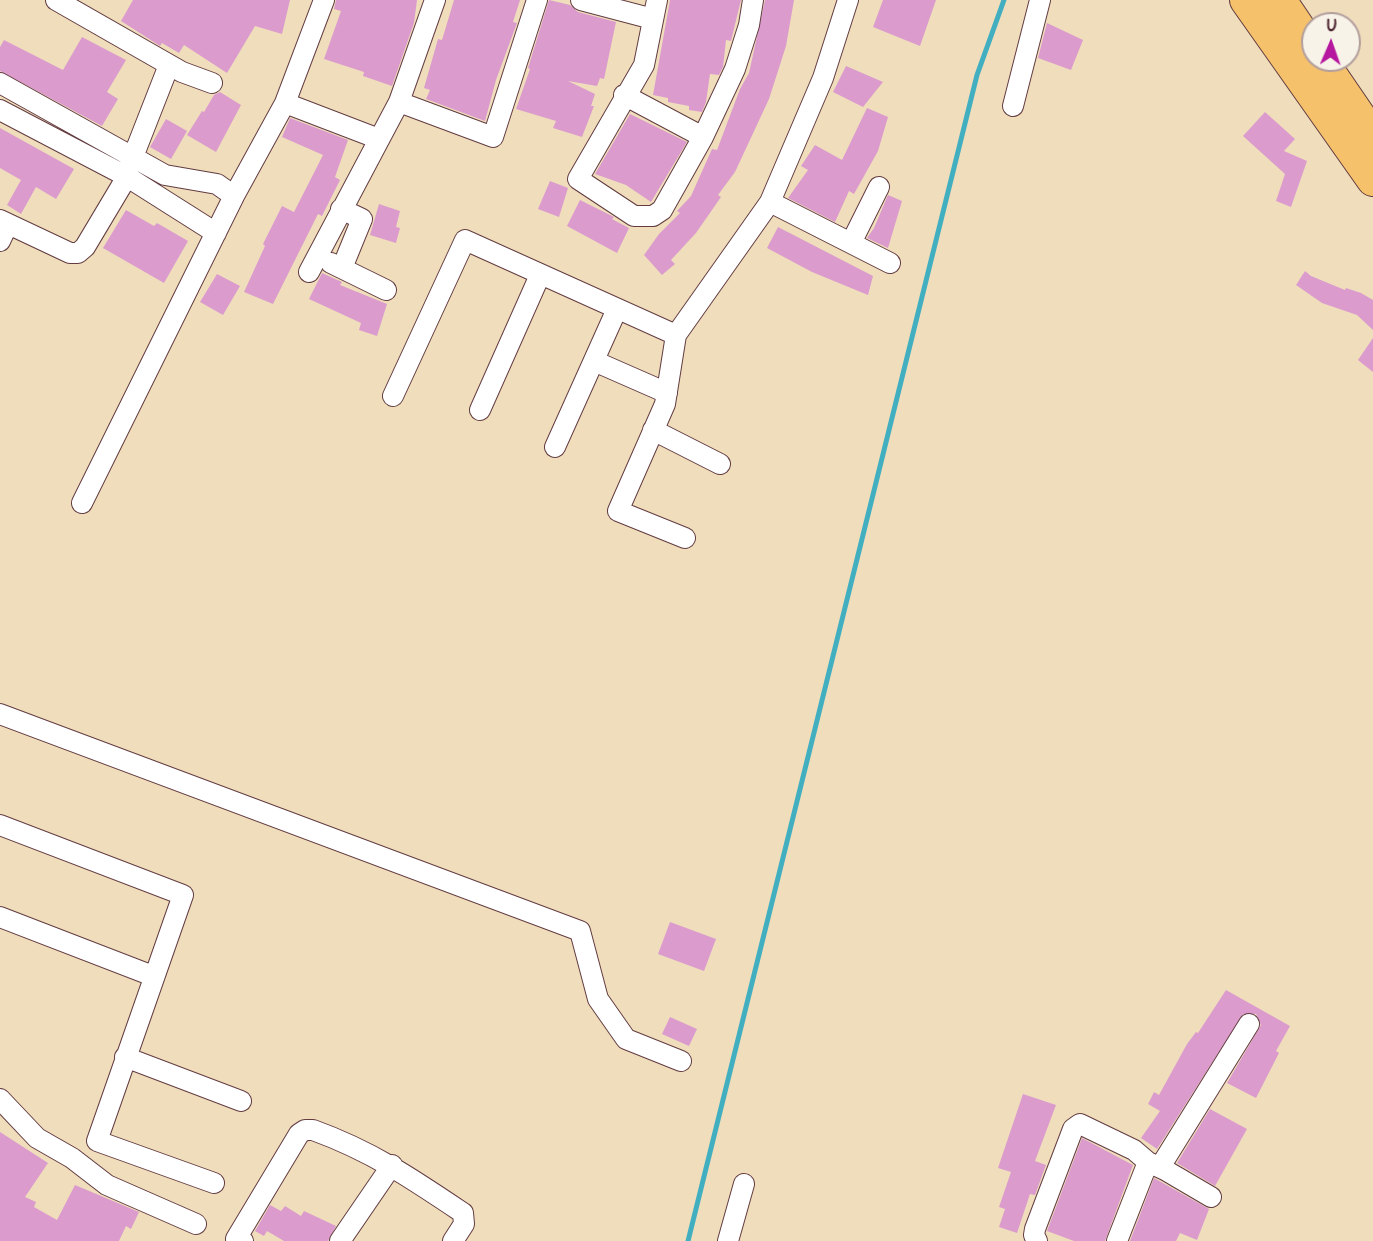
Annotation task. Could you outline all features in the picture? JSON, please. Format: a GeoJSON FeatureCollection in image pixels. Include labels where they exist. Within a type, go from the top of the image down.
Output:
{"type":"FeatureCollection","features":[{"type":"Feature","properties":{"kind":"main road"},"geometry":{"type":"LineString","coordinates":[[1246,0],[1373,180]]}},
{"type":"Feature","properties":{"kind":"main road"},"geometry":{"type":"LineString","coordinates":[[1280,0],[1301,31]]}},
{"type":"Feature","properties":{"kind":"main road"},"geometry":{"type":"LineString","coordinates":[[1329,72],[1373,136]]}},
{"type":"Feature","properties":{"kind":"street"},"geometry":{"type":"LineString","coordinates":[[56,0],[169,64],[212,83]]}},
{"type":"Feature","properties":{"kind":"street"},"geometry":{"type":"LineString","coordinates":[[82,503],[234,196],[285,103],[324,0]]}},
{"type":"Feature","properties":{"kind":"street"},"geometry":{"type":"LineString","coordinates":[[386,290],[342,268],[313,264],[399,102],[435,0]]}},
{"type":"Feature","properties":{"kind":"street"},"geometry":{"type":"LineString","coordinates":[[399,102],[493,137],[537,0]]}},
{"type":"Feature","properties":{"kind":"street"},"geometry":{"type":"LineString","coordinates":[[581,0],[655,9],[644,65],[624,95],[578,179],[628,214],[643,218],[653,216],[662,210],[704,137],[741,51],[753,0]]}},
{"type":"Feature","properties":{"kind":"street"},"geometry":{"type":"LineString","coordinates":[[685,538],[618,511],[667,393],[676,335],[770,202],[824,78],[848,0]]}},
{"type":"Feature","properties":{"kind":"street"},"geometry":{"type":"LineString","coordinates":[[1013,106],[1040,0]]}},
{"type":"Feature","properties":{"kind":"street"},"geometry":{"type":"LineString","coordinates":[[3,228],[70,253],[78,252],[85,247],[129,167],[169,64]]}},
{"type":"Feature","properties":{"kind":"street"},"geometry":{"type":"LineString","coordinates":[[0,83],[129,167],[216,233]]}},
{"type":"Feature","properties":{"kind":"street"},"geometry":{"type":"LineString","coordinates":[[624,95],[704,137]]}},
{"type":"Feature","properties":{"kind":"street"},"geometry":{"type":"LineString","coordinates":[[285,103],[379,139]]}},
{"type":"Feature","properties":{"kind":"street"},"geometry":{"type":"LineString","coordinates":[[0,110],[129,167],[218,184],[234,196]]}},
{"type":"Feature","properties":{"kind":"street"},"geometry":{"type":"LineString","coordinates":[[851,243],[879,187]]}},
{"type":"Feature","properties":{"kind":"street"},"geometry":{"type":"LineString","coordinates":[[770,202],[890,263]]}},
{"type":"Feature","properties":{"kind":"street"},"geometry":{"type":"LineString","coordinates":[[341,209],[362,219],[342,268]]}},
{"type":"Feature","properties":{"kind":"street"},"geometry":{"type":"LineString","coordinates":[[393,396],[465,240],[676,335]]}},
{"type":"Feature","properties":{"kind":"street"},"geometry":{"type":"LineString","coordinates":[[480,410],[540,275]]}},
{"type":"Feature","properties":{"kind":"street"},"geometry":{"type":"LineString","coordinates":[[555,447],[617,309]]}},
{"type":"Feature","properties":{"kind":"street"},"geometry":{"type":"LineString","coordinates":[[594,361],[667,393]]}},
{"type":"Feature","properties":{"kind":"street"},"geometry":{"type":"LineString","coordinates":[[653,430],[720,464]]}},
{"type":"Feature","properties":{"kind":"street"},"geometry":{"type":"LineString","coordinates":[[0,714],[580,931],[598,999],[626,1039],[681,1061]]}},
{"type":"Feature","properties":{"kind":"street"},"geometry":{"type":"LineString","coordinates":[[0,825],[183,895],[97,1141],[214,1183]]}},
{"type":"Feature","properties":{"kind":"street"},"geometry":{"type":"LineString","coordinates":[[0,917],[153,976]]}},
{"type":"Feature","properties":{"kind":"street"},"geometry":{"type":"LineString","coordinates":[[1118,1241],[1154,1164],[1248,1024]]}},
{"type":"Feature","properties":{"kind":"street"},"geometry":{"type":"LineString","coordinates":[[125,1057],[241,1101]]}},
{"type":"Feature","properties":{"kind":"street"},"geometry":{"type":"LineString","coordinates":[[0,1099],[37,1138],[72,1158],[106,1185],[196,1224]]}},
{"type":"Feature","properties":{"kind":"street"},"geometry":{"type":"LineString","coordinates":[[1037,1241],[1034,1235],[1035,1228],[1076,1125],[1084,1125],[1134,1150],[1211,1197]]}},
{"type":"Feature","properties":{"kind":"street"},"geometry":{"type":"LineString","coordinates":[[243,1241],[236,1239],[299,1134],[306,1130],[353,1144],[392,1165],[463,1213],[464,1224],[453,1241]]}},
{"type":"Feature","properties":{"kind":"street"},"geometry":{"type":"LineString","coordinates":[[340,1241],[392,1165]]}},
{"type":"Feature","properties":{"kind":"street"},"geometry":{"type":"LineString","coordinates":[[728,1241],[744,1184]]}},
{"type":"Feature","properties":{"kind":"building"},"geometry":{"type":"Polygon","coordinates":[[[133,0],[290,0],[282,34],[255,26],[227,73],[184,45],[179,53],[162,43],[160,46],[121,21],[133,0]]]}},
{"type":"Feature","properties":{"kind":"building"},"geometry":{"type":"Polygon","coordinates":[[[336,0],[417,0],[414,23],[392,86],[363,76],[364,72],[324,59],[341,11],[334,9],[336,0]]]}},
{"type":"Feature","properties":{"kind":"building"},"geometry":{"type":"Polygon","coordinates":[[[454,0],[520,0],[513,22],[517,23],[496,80],[485,121],[426,99],[430,90],[424,88],[438,39],[442,40],[454,0]]]}},
{"type":"Feature","properties":{"kind":"building"},"geometry":{"type":"Polygon","coordinates":[[[549,0],[570,5],[578,12],[616,22],[604,79],[600,78],[597,86],[568,81],[595,94],[591,106],[594,106],[582,137],[553,128],[556,121],[516,109],[530,69],[528,68],[549,0]]]}},
{"type":"Feature","properties":{"kind":"building"},"geometry":{"type":"Polygon","coordinates":[[[670,0],[741,0],[731,41],[726,40],[723,67],[719,75],[710,74],[706,102],[702,112],[689,110],[689,106],[668,102],[668,98],[653,95],[670,0]]]}},
{"type":"Feature","properties":{"kind":"building"},"geometry":{"type":"Polygon","coordinates":[[[765,0],[794,0],[786,46],[769,99],[735,172],[718,195],[721,197],[696,233],[671,260],[675,264],[662,275],[644,255],[659,234],[680,213],[677,211],[691,196],[712,149],[717,150],[740,89],[749,73],[765,0]]]}},
{"type":"Feature","properties":{"kind":"building"},"geometry":{"type":"Polygon","coordinates":[[[883,0],[936,0],[920,46],[873,27],[883,0]]]}},
{"type":"Feature","properties":{"kind":"building"},"geometry":{"type":"Polygon","coordinates":[[[1047,23],[1083,40],[1071,70],[1038,58],[1047,23]]]}},
{"type":"Feature","properties":{"kind":"building"},"geometry":{"type":"Polygon","coordinates":[[[82,37],[126,60],[107,92],[118,99],[102,126],[0,71],[0,47],[4,40],[63,70],[82,37]]]}},
{"type":"Feature","properties":{"kind":"building"},"geometry":{"type":"Polygon","coordinates":[[[846,66],[883,82],[863,107],[833,92],[846,66]]]}},
{"type":"Feature","properties":{"kind":"building"},"geometry":{"type":"Polygon","coordinates":[[[220,92],[241,105],[216,152],[187,135],[214,95],[220,92]]]}},
{"type":"Feature","properties":{"kind":"building"},"geometry":{"type":"Polygon","coordinates":[[[867,108],[888,117],[878,151],[854,194],[849,191],[835,222],[788,198],[808,170],[801,166],[815,145],[842,160],[867,108]]]}},
{"type":"Feature","properties":{"kind":"building"},"geometry":{"type":"Polygon","coordinates":[[[1265,112],[1295,139],[1284,151],[1307,161],[1291,207],[1276,201],[1285,174],[1243,136],[1265,112]]]}},
{"type":"Feature","properties":{"kind":"building"},"geometry":{"type":"Polygon","coordinates":[[[630,114],[687,142],[651,202],[626,185],[595,174],[630,114]]]}},
{"type":"Feature","properties":{"kind":"building"},"geometry":{"type":"Polygon","coordinates":[[[290,118],[348,140],[335,177],[340,180],[322,216],[318,214],[273,304],[244,292],[265,246],[263,244],[282,206],[294,212],[323,155],[282,137],[290,118]]]}},
{"type":"Feature","properties":{"kind":"building"},"geometry":{"type":"Polygon","coordinates":[[[166,119],[187,131],[171,159],[150,147],[166,119]]]}},
{"type":"Feature","properties":{"kind":"building"},"geometry":{"type":"Polygon","coordinates":[[[0,128],[74,169],[56,199],[36,187],[21,214],[7,205],[21,180],[0,168],[0,128]]]}},
{"type":"Feature","properties":{"kind":"building"},"geometry":{"type":"Polygon","coordinates":[[[550,181],[568,188],[559,217],[538,209],[550,181]]]}},
{"type":"Feature","properties":{"kind":"building"},"geometry":{"type":"Polygon","coordinates":[[[888,195],[902,201],[888,248],[867,238],[874,228],[888,195]]]}},
{"type":"Feature","properties":{"kind":"building"},"geometry":{"type":"Polygon","coordinates":[[[580,200],[614,217],[612,219],[629,228],[617,253],[567,226],[580,200]]]}},
{"type":"Feature","properties":{"kind":"building"},"geometry":{"type":"Polygon","coordinates":[[[379,204],[400,211],[396,227],[400,228],[396,243],[370,235],[379,204]]]}},
{"type":"Feature","properties":{"kind":"building"},"geometry":{"type":"Polygon","coordinates":[[[126,210],[154,226],[157,223],[188,241],[164,283],[103,248],[126,210]]]}},
{"type":"Feature","properties":{"kind":"building"},"geometry":{"type":"Polygon","coordinates":[[[778,227],[873,276],[868,295],[812,272],[767,248],[778,227]]]}},
{"type":"Feature","properties":{"kind":"building"},"geometry":{"type":"Polygon","coordinates":[[[1305,271],[1311,276],[1345,290],[1346,288],[1361,293],[1373,300],[1373,330],[1357,315],[1322,303],[1296,285],[1305,271]]]}},
{"type":"Feature","properties":{"kind":"building"},"geometry":{"type":"Polygon","coordinates":[[[322,273],[342,282],[340,285],[387,304],[377,336],[359,330],[361,323],[309,299],[322,273]]]}},
{"type":"Feature","properties":{"kind":"building"},"geometry":{"type":"Polygon","coordinates":[[[217,274],[240,286],[223,315],[200,302],[217,274]]]}},
{"type":"Feature","properties":{"kind":"building"},"geometry":{"type":"Polygon","coordinates":[[[1373,338],[1373,372],[1358,360],[1373,338]]]}},
{"type":"Feature","properties":{"kind":"building"},"geometry":{"type":"Polygon","coordinates":[[[670,922],[716,939],[704,971],[658,954],[670,922]]]}},
{"type":"Feature","properties":{"kind":"building"},"geometry":{"type":"Polygon","coordinates":[[[1226,990],[1290,1026],[1276,1051],[1279,1053],[1256,1098],[1227,1083],[1261,1025],[1256,1014],[1243,1014],[1157,1149],[1141,1138],[1160,1111],[1148,1104],[1154,1092],[1159,1095],[1187,1044],[1196,1032],[1198,1033],[1226,990]]]}},
{"type":"Feature","properties":{"kind":"building"},"geometry":{"type":"Polygon","coordinates":[[[670,1017],[697,1029],[689,1046],[662,1034],[670,1017]]]}},
{"type":"Feature","properties":{"kind":"building"},"geometry":{"type":"Polygon","coordinates":[[[1023,1094],[1056,1105],[1035,1161],[1046,1165],[1035,1195],[1030,1194],[1017,1233],[999,1227],[1005,1209],[999,1207],[1011,1172],[998,1168],[1023,1094]]]}},
{"type":"Feature","properties":{"kind":"building"},"geometry":{"type":"Polygon","coordinates":[[[1210,1109],[1247,1129],[1215,1186],[1177,1163],[1210,1109]]]}},
{"type":"Feature","properties":{"kind":"building"},"geometry":{"type":"Polygon","coordinates":[[[0,1132],[48,1163],[25,1197],[36,1202],[34,1207],[57,1220],[75,1185],[139,1212],[131,1229],[126,1226],[119,1241],[0,1241],[0,1132]]]}},
{"type":"Feature","properties":{"kind":"building"},"geometry":{"type":"Polygon","coordinates":[[[1082,1138],[1133,1165],[1105,1241],[1074,1241],[1047,1231],[1082,1138]]]}},
{"type":"Feature","properties":{"kind":"building"},"geometry":{"type":"Polygon","coordinates":[[[1154,1178],[1209,1209],[1197,1240],[1180,1233],[1176,1241],[1130,1241],[1154,1178]]]}},
{"type":"Feature","properties":{"kind":"building"},"geometry":{"type":"Polygon","coordinates":[[[270,1205],[281,1211],[285,1206],[301,1216],[304,1211],[336,1226],[328,1241],[284,1241],[267,1231],[264,1236],[255,1231],[270,1205]]]}},
{"type":"Feature","properties":{"kind":"waterway"},"geometry":{"type":"LineString","coordinates":[[688,1241],[977,75],[1004,0]]}}]}
